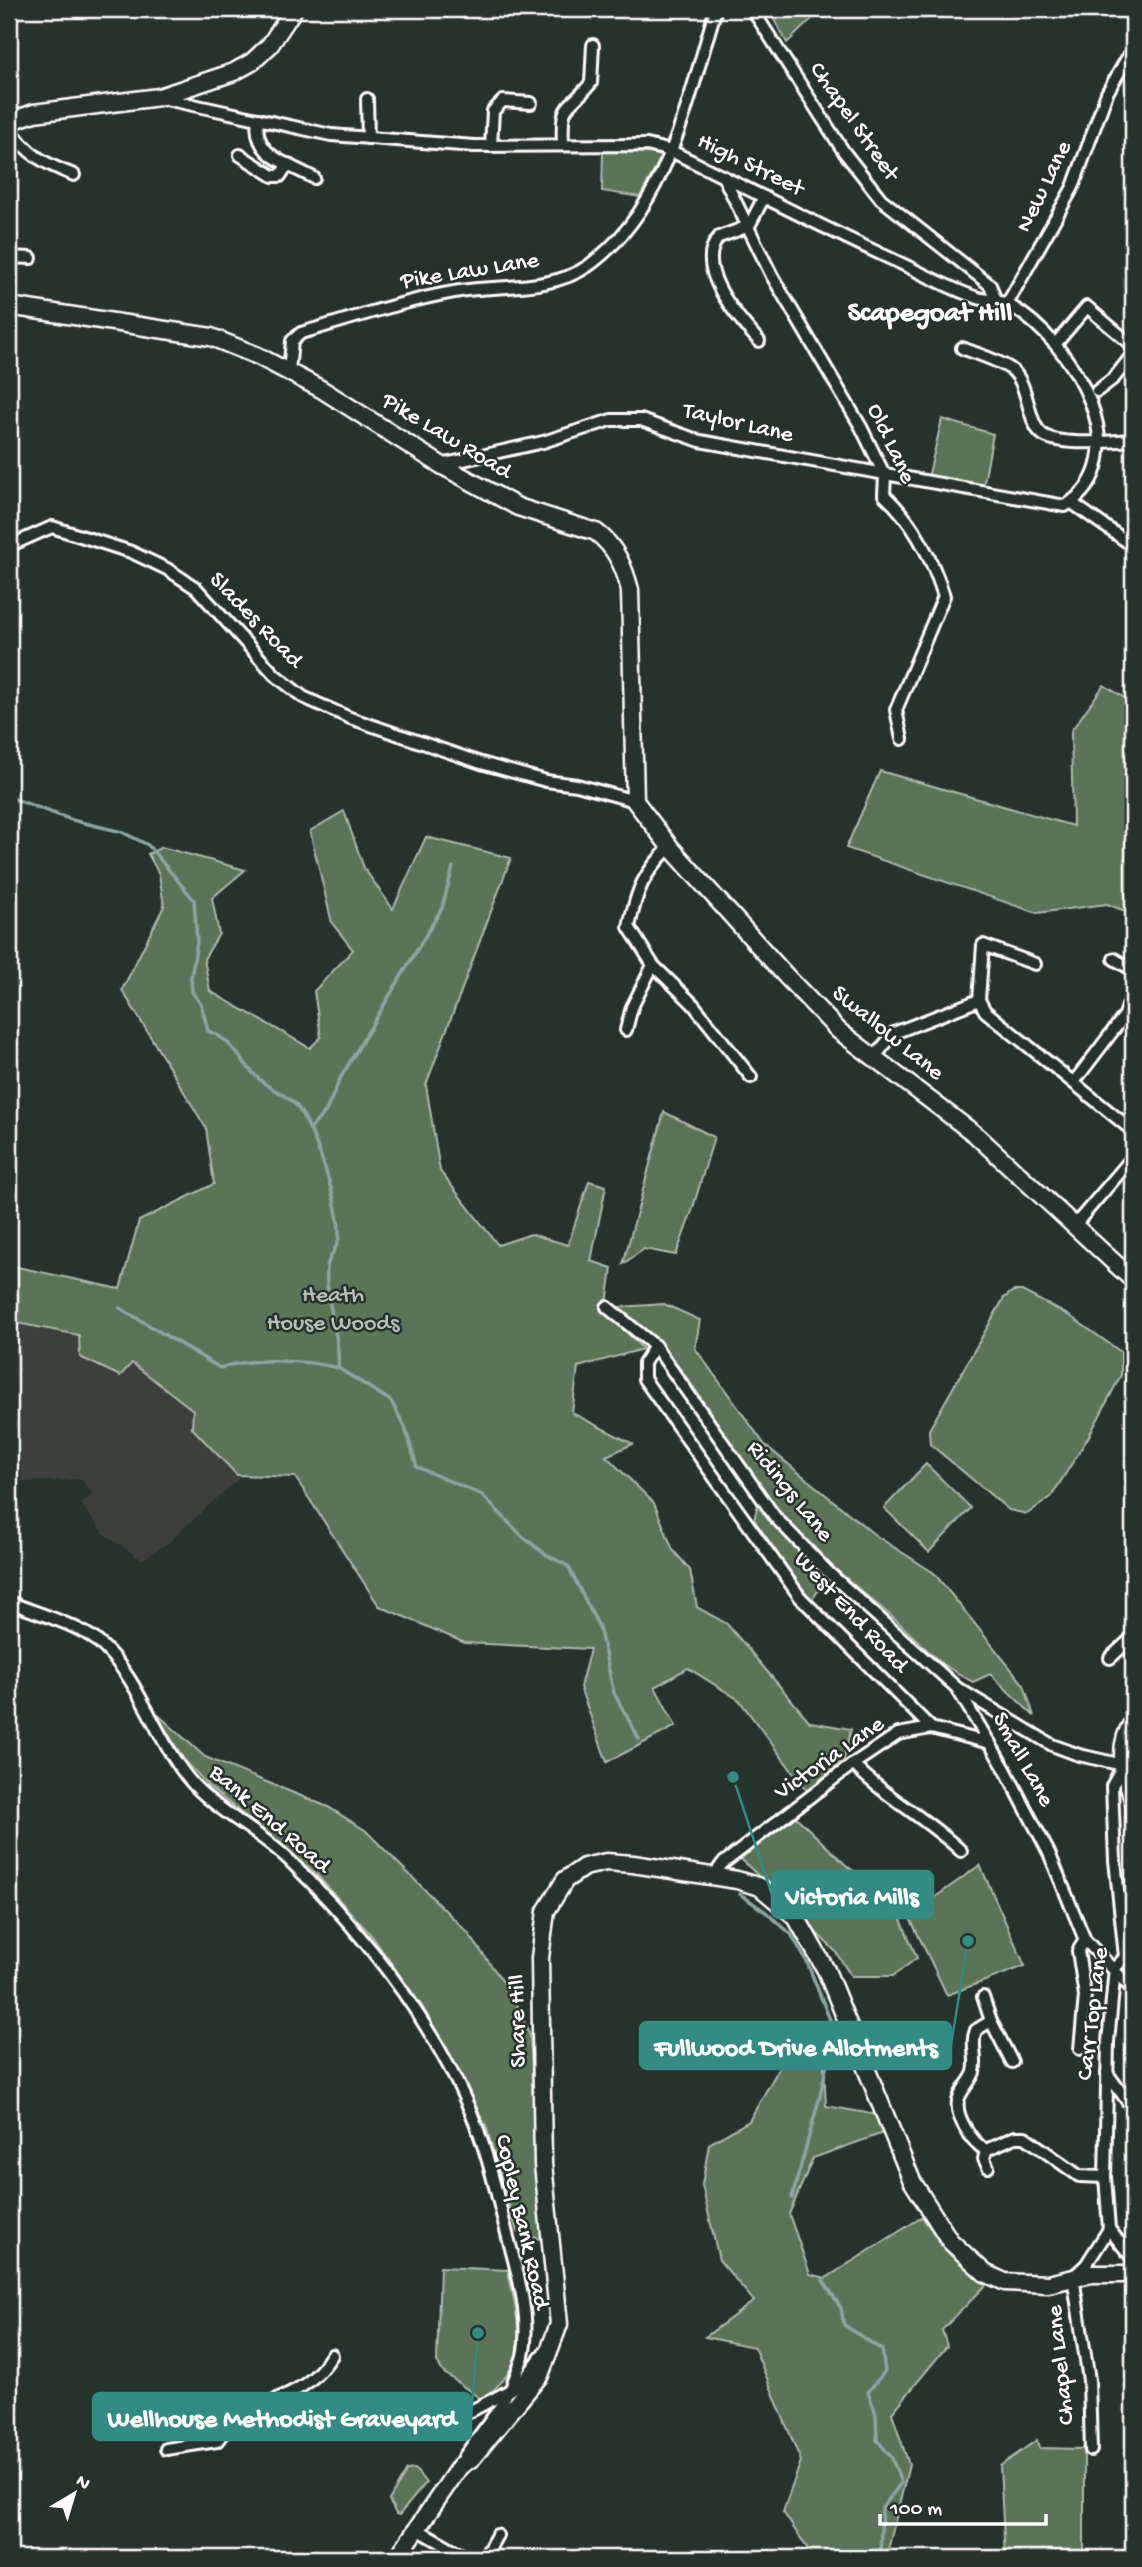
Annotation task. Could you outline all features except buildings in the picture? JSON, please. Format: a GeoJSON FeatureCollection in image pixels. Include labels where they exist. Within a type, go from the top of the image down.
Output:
{"type":"FeatureCollection","features":[{"type":"Feature","properties":{"kind":"street"},"geometry":{"type":"LineString","coordinates":[[9,122],[34,113],[159,97],[234,72],[252,62],[270,46],[294,9]]}},
{"type":"Feature","properties":{"kind":"street","name":"Pike Law Lane"},"geometry":{"type":"LineString","coordinates":[[289,371],[292,341],[301,333],[374,309],[460,291],[542,284],[587,267],[617,240],[644,204],[671,151],[716,9]]}},
{"type":"Feature","properties":{"kind":"street","name":"Chapel Street"},"geometry":{"type":"LineString","coordinates":[[752,9],[845,152],[881,199],[990,285],[1002,303]]}},
{"type":"Feature","properties":{"kind":"street"},"geometry":{"type":"LineString","coordinates":[[563,144],[561,116],[565,106],[590,83],[593,45]]}},
{"type":"Feature","properties":{"kind":"street","name":"New Lane"},"geometry":{"type":"LineString","coordinates":[[1002,303],[1073,187],[1107,93],[1133,48]]}},
{"type":"Feature","properties":{"kind":"street","name":"High Street"},"geometry":{"type":"LineString","coordinates":[[159,97],[331,135],[491,146],[648,145],[671,151],[979,299],[1002,303],[1058,341],[1085,370],[1097,391],[1115,441],[1114,457]]}},
{"type":"Feature","properties":{"kind":"street"},"geometry":{"type":"LineString","coordinates":[[368,99],[368,138]]}},
{"type":"Feature","properties":{"kind":"street"},"geometry":{"type":"LineString","coordinates":[[491,146],[493,111],[503,101],[531,103]]}},
{"type":"Feature","properties":{"kind":"street"},"geometry":{"type":"LineString","coordinates":[[258,119],[257,141],[265,152],[314,178]]}},
{"type":"Feature","properties":{"kind":"street"},"geometry":{"type":"LineString","coordinates":[[9,127],[21,145],[41,162],[74,175]]}},
{"type":"Feature","properties":{"kind":"street"},"geometry":{"type":"LineString","coordinates":[[240,155],[273,176],[280,176],[288,164]]}},
{"type":"Feature","properties":{"kind":"street","name":"Old Lane"},"geometry":{"type":"LineString","coordinates":[[723,176],[772,276],[861,427],[885,475],[884,495],[897,505],[936,570],[944,596],[896,710],[902,738]]}},
{"type":"Feature","properties":{"kind":"street"},"geometry":{"type":"LineString","coordinates":[[759,341],[736,315],[716,285],[711,251],[719,237],[749,226],[764,197]]}},
{"type":"Feature","properties":{"kind":"street"},"geometry":{"type":"LineString","coordinates":[[9,257],[31,258]]}},
{"type":"Feature","properties":{"kind":"street","name":"Pike Law Road"},"geometry":{"type":"LineString","coordinates":[[9,306],[211,337],[289,371],[361,412],[441,465],[518,507],[596,533],[606,540],[623,566],[630,590],[635,801]]}},
{"type":"Feature","properties":{"kind":"street"},"geometry":{"type":"LineString","coordinates":[[1058,341],[1087,307],[1133,346]]}},
{"type":"Feature","properties":{"kind":"street"},"geometry":{"type":"LineString","coordinates":[[962,348],[1012,370],[1021,384],[1037,429],[1044,436],[1076,442],[1133,440]]}},
{"type":"Feature","properties":{"kind":"street"},"geometry":{"type":"LineString","coordinates":[[1097,391],[1114,378],[1133,354]]}},
{"type":"Feature","properties":{"kind":"street","name":"Taylor Lane"},"geometry":{"type":"LineString","coordinates":[[441,465],[543,442],[611,420],[641,420],[699,440],[1065,506],[1072,503]]}},
{"type":"Feature","properties":{"kind":"street"},"geometry":{"type":"LineString","coordinates":[[1072,503],[1086,498],[1108,468]]}},
{"type":"Feature","properties":{"kind":"street"},"geometry":{"type":"LineString","coordinates":[[1072,503],[1133,546]]}},
{"type":"Feature","properties":{"kind":"street","name":"Slades Road"},"geometry":{"type":"LineString","coordinates":[[9,546],[52,527],[131,552],[167,569],[197,588],[275,675],[303,697],[349,718],[481,763],[546,782],[577,785],[635,801]]}},
{"type":"Feature","properties":{"kind":"street","name":"Swallow Lane"},"geometry":{"type":"LineString","coordinates":[[635,801],[670,847],[839,1031],[976,1135],[1133,1280]]}},
{"type":"Feature","properties":{"kind":"street"},"geometry":{"type":"LineString","coordinates":[[670,847],[649,867],[637,890],[629,927],[653,965],[693,1004],[751,1077]]}},
{"type":"Feature","properties":{"kind":"street"},"geometry":{"type":"LineString","coordinates":[[1035,964],[983,945],[979,1000],[985,1011],[1133,1131]]}},
{"type":"Feature","properties":{"kind":"street"},"geometry":{"type":"LineString","coordinates":[[1114,959],[1133,970]]}},
{"type":"Feature","properties":{"kind":"street"},"geometry":{"type":"LineString","coordinates":[[626,1030],[632,1007],[653,965]]}},
{"type":"Feature","properties":{"kind":"street"},"geometry":{"type":"LineString","coordinates":[[1074,1082],[1125,1016],[1133,992]]}},
{"type":"Feature","properties":{"kind":"street"},"geometry":{"type":"LineString","coordinates":[[873,1059],[894,1033],[979,1000]]}},
{"type":"Feature","properties":{"kind":"street"},"geometry":{"type":"LineString","coordinates":[[1074,1226],[1133,1157]]}},
{"type":"Feature","properties":{"kind":"street","name":"Ridings Lane"},"geometry":{"type":"LineString","coordinates":[[607,1307],[655,1346],[775,1517],[829,1573],[957,1688]]}},
{"type":"Feature","properties":{"kind":"street","name":"West End Road"},"geometry":{"type":"LineString","coordinates":[[655,1346],[644,1363],[644,1379],[800,1597],[931,1728]]}},
{"type":"Feature","properties":{"kind":"street","name":"Bank End Road"},"geometry":{"type":"LineString","coordinates":[[9,1602],[94,1639],[107,1652],[134,1690],[174,1762],[187,1777],[217,1807],[286,1857],[341,1914],[427,2027],[470,2109]]}},
{"type":"Feature","properties":{"kind":"street"},"geometry":{"type":"LineString","coordinates":[[1110,1658],[1133,1637]]}},
{"type":"Feature","properties":{"kind":"street"},"geometry":{"type":"LineString","coordinates":[[957,1688],[1052,1745],[1079,1755],[1123,1765]]}},
{"type":"Feature","properties":{"kind":"street","name":"Small Lane"},"geometry":{"type":"LineString","coordinates":[[957,1688],[1049,1853],[1085,1940]]}},
{"type":"Feature","properties":{"kind":"street"},"geometry":{"type":"LineString","coordinates":[[1133,1722],[1125,1733],[1123,1765],[1133,1799]]}},
{"type":"Feature","properties":{"kind":"street","name":"Victoria Lane"},"geometry":{"type":"LineString","coordinates":[[713,1877],[722,1864],[853,1764],[898,1734],[931,1728],[990,1743]]}},
{"type":"Feature","properties":{"kind":"street"},"geometry":{"type":"LineString","coordinates":[[853,1764],[866,1777],[937,1828],[961,1851]]}},
{"type":"Feature","properties":{"kind":"street","name":"Carr Top Lane"},"geometry":{"type":"LineString","coordinates":[[1109,2229],[1105,2177],[1107,2073],[1115,1968],[1129,1959],[1115,1860],[1112,1786],[1123,1765]]}},
{"type":"Feature","properties":{"kind":"street","name":"Share Hill"},"geometry":{"type":"LineString","coordinates":[[397,2558],[460,2466],[472,2458],[534,2384],[548,2359],[559,2324],[543,2164],[540,1958],[546,1911],[565,1880],[584,1867],[601,1863],[633,1864],[737,1880],[760,1887],[796,1917],[826,1970],[912,2181],[950,2241],[985,2273],[1005,2282],[1048,2284],[1073,2277],[1133,2274]]}},
{"type":"Feature","properties":{"kind":"street"},"geometry":{"type":"LineString","coordinates":[[1080,2049],[1085,1996],[1078,1951],[1085,1940],[1115,1968],[1133,1990]]}},
{"type":"Feature","properties":{"kind":"street"},"geometry":{"type":"LineString","coordinates":[[983,1997],[1012,2062]]}},
{"type":"Feature","properties":{"kind":"street"},"geometry":{"type":"LineString","coordinates":[[986,2150],[978,2146],[958,2112],[958,2099],[974,2072],[975,2057],[971,2042],[976,2030],[992,2021]]}},
{"type":"Feature","properties":{"kind":"street"},"geometry":{"type":"LineString","coordinates":[[1107,2073],[1133,2109]]}},
{"type":"Feature","properties":{"kind":"street","name":"Copley Bank Road"},"geometry":{"type":"LineString","coordinates":[[460,2466],[503,2403],[523,2357],[522,2309],[491,2167],[470,2109]]}},
{"type":"Feature","properties":{"kind":"street"},"geometry":{"type":"LineString","coordinates":[[986,2150],[1015,2137],[1026,2137],[1079,2176],[1105,2177]]}},
{"type":"Feature","properties":{"kind":"street"},"geometry":{"type":"LineString","coordinates":[[986,2150],[984,2159],[988,2167]]}},
{"type":"Feature","properties":{"kind":"street"},"geometry":{"type":"LineString","coordinates":[[1073,2277],[1086,2265],[1109,2229],[1133,2259]]}},
{"type":"Feature","properties":{"kind":"street","name":"Chapel Lane"},"geometry":{"type":"LineString","coordinates":[[1073,2277],[1089,2381],[1091,2450]]}},
{"type":"Feature","properties":{"kind":"street","name":"Copley Bank Road"},"geometry":{"type":"LineString","coordinates":[[509,2390],[523,2381],[552,2342]]}},
{"type":"Feature","properties":{"kind":"street"},"geometry":{"type":"LineString","coordinates":[[166,2449],[217,2441],[233,2420],[300,2389],[320,2373],[332,2355]]}},
{"type":"Feature","properties":{"kind":"street"},"geometry":{"type":"LineString","coordinates":[[276,2400],[302,2401],[347,2421],[386,2425],[467,2413],[509,2390]]}},
{"type":"Feature","properties":{"kind":"street"},"geometry":{"type":"LineString","coordinates":[[417,2529],[468,2558]]}},
{"type":"Feature","properties":{"kind":"street"},"geometry":{"type":"LineString","coordinates":[[484,2558],[497,2535]]}},
{"type":"Feature","properties":{"kind":"shaded area"},"geometry":{"type":"Polygon","coordinates":[[[16,1323],[79,1336],[131,1363],[194,1410],[192,1428],[239,1478],[169,1542],[142,1560],[103,1533],[81,1504],[93,1494],[81,1479],[22,1482],[14,1369],[9,1363],[12,1346],[22,1338],[16,1323]]]}},
{"type":"Feature","properties":{"kind":"green space"},"geometry":{"type":"Polygon","coordinates":[[[768,9],[822,9],[787,43],[768,9]]]}},
{"type":"Feature","properties":{"kind":"green space"},"geometry":{"type":"Polygon","coordinates":[[[603,151],[663,154],[640,197],[602,191],[603,151]]]}},
{"type":"Feature","properties":{"kind":"green space"},"geometry":{"type":"Polygon","coordinates":[[[942,419],[993,434],[983,488],[928,478],[942,419]]]}},
{"type":"Feature","properties":{"kind":"green space"},"geometry":{"type":"Polygon","coordinates":[[[1104,685],[1133,703],[1133,914],[1107,904],[1037,913],[846,848],[880,771],[1073,826],[1071,731],[1104,685]]]}},
{"type":"Feature","properties":{"kind":"green space","name":"Heath House Woods"},"geometry":{"type":"Polygon","coordinates":[[[344,811],[364,868],[393,909],[426,837],[511,858],[426,1085],[440,1171],[498,1245],[531,1234],[568,1245],[589,1181],[606,1186],[591,1261],[612,1268],[606,1311],[643,1349],[578,1367],[572,1413],[633,1444],[606,1456],[654,1503],[673,1550],[690,1570],[697,1607],[727,1624],[810,1722],[851,1729],[844,1760],[807,1791],[739,1700],[688,1668],[655,1687],[676,1726],[607,1762],[580,1687],[590,1649],[465,1643],[379,1606],[295,1477],[237,1475],[192,1428],[193,1410],[132,1363],[120,1376],[80,1357],[79,1335],[17,1323],[9,1327],[9,1268],[13,1266],[120,1289],[139,1221],[214,1184],[206,1128],[122,990],[164,906],[159,874],[148,854],[162,847],[245,870],[212,898],[219,934],[204,959],[210,991],[310,1048],[321,1037],[314,991],[353,950],[332,923],[310,831],[344,811]]]}},
{"type":"Feature","properties":{"kind":"green space"},"geometry":{"type":"Polygon","coordinates":[[[664,1112],[714,1137],[676,1255],[644,1249],[623,1264],[664,1112]]]}},
{"type":"Feature","properties":{"kind":"green space"},"geometry":{"type":"Polygon","coordinates":[[[1013,1291],[1022,1291],[1070,1316],[1121,1352],[1121,1375],[1089,1436],[1051,1497],[1027,1514],[1009,1510],[930,1444],[929,1430],[1004,1298],[1013,1291]]]}},
{"type":"Feature","properties":{"kind":"green space"},"geometry":{"type":"Polygon","coordinates":[[[664,1304],[700,1320],[695,1348],[765,1445],[875,1535],[934,1573],[1024,1685],[1034,1716],[990,1674],[973,1682],[942,1664],[897,1621],[834,1568],[811,1601],[754,1520],[761,1492],[698,1394],[664,1349],[619,1307],[664,1304]]]}},
{"type":"Feature","properties":{"kind":"green space"},"geometry":{"type":"Polygon","coordinates":[[[926,1464],[971,1508],[929,1552],[884,1508],[926,1464]]]}},
{"type":"Feature","properties":{"kind":"green space"},"geometry":{"type":"Polygon","coordinates":[[[156,1713],[205,1757],[328,1807],[365,1830],[468,1933],[511,1993],[530,2035],[543,2240],[517,2232],[486,2126],[422,2006],[371,1935],[314,1872],[208,1786],[183,1758],[156,1713]]]}},
{"type":"Feature","properties":{"kind":"green space"},"geometry":{"type":"Polygon","coordinates":[[[794,1815],[848,1867],[891,1895],[917,1958],[893,1976],[851,1976],[835,1951],[739,1857],[794,1815]]]}},
{"type":"Feature","properties":{"kind":"green space"},"geometry":{"type":"Polygon","coordinates":[[[980,1865],[1025,1966],[947,1995],[909,1916],[980,1865]]]}},
{"type":"Feature","properties":{"kind":"green space"},"geometry":{"type":"Polygon","coordinates":[[[823,2048],[826,2106],[879,2115],[883,2133],[813,2158],[789,2214],[810,2274],[826,2278],[922,2217],[950,2255],[988,2283],[942,2330],[947,2346],[892,2413],[909,2465],[886,2558],[814,2558],[783,2512],[801,2461],[754,2347],[705,2337],[754,2301],[719,2260],[702,2185],[709,2144],[749,2121],[786,2056],[823,2048]]]}},
{"type":"Feature","properties":{"kind":"green space"},"geometry":{"type":"Polygon","coordinates":[[[440,2267],[508,2270],[518,2325],[515,2357],[509,2372],[498,2386],[481,2399],[443,2372],[437,2362],[440,2267]]]}},
{"type":"Feature","properties":{"kind":"green space"},"geometry":{"type":"Polygon","coordinates":[[[1037,2440],[1039,2448],[1084,2449],[1084,2558],[1005,2558],[1000,2466],[1037,2440]]]}},
{"type":"Feature","properties":{"kind":"green space"},"geometry":{"type":"Polygon","coordinates":[[[415,2469],[426,2483],[399,2515],[396,2514],[389,2500],[407,2470],[415,2469]]]}},
{"type":"Feature","properties":{"kind":"waterway"},"geometry":{"type":"LineString","coordinates":[[9,797],[72,820],[122,832],[148,845],[194,900],[197,942],[191,977],[192,992],[201,1004],[208,1031],[223,1039],[262,1082],[293,1102],[301,1112],[317,1146],[331,1187],[339,1237],[328,1263],[327,1279],[338,1368],[391,1401],[405,1427],[417,1467],[482,1495],[522,1536],[545,1554],[568,1566],[599,1627],[614,1693],[639,1739]]}},
{"type":"Feature","properties":{"kind":"waterway"},"geometry":{"type":"LineString","coordinates":[[310,1129],[326,1111],[341,1077],[442,908],[453,867]]}},
{"type":"Feature","properties":{"kind":"waterway"},"geometry":{"type":"LineString","coordinates":[[120,1308],[220,1368],[247,1362],[279,1361],[338,1368]]}},
{"type":"Feature","properties":{"kind":"waterway"},"geometry":{"type":"LineString","coordinates":[[740,1894],[791,1934],[807,1962],[834,2030],[820,2096],[792,2198]]}},
{"type":"Feature","properties":{"kind":"waterway"},"geometry":{"type":"LineString","coordinates":[[823,2280],[841,2308],[844,2325],[882,2350],[885,2371],[868,2392],[876,2414],[877,2440],[892,2458],[901,2483],[882,2508],[880,2558]]}},
{"type":"Feature","properties":{"kind":"place","name":"Victoria Mills"},"geometry":{"type":"Point","coordinates":[733,1777]}},
{"type":"Feature","properties":{"kind":"place","name":"Fullwood Drive Allotments"},"geometry":{"type":"Point","coordinates":[968,1941]}},
{"type":"Feature","properties":{"kind":"place","name":"Wellhouse Methodist Graveyard"},"geometry":{"type":"Point","coordinates":[478,2333]}},
{"type":"Feature","properties":{"kind":"district","name":"Scapegoat Hill"},"geometry":{"type":"Point","coordinates":[930,314]}}]}
